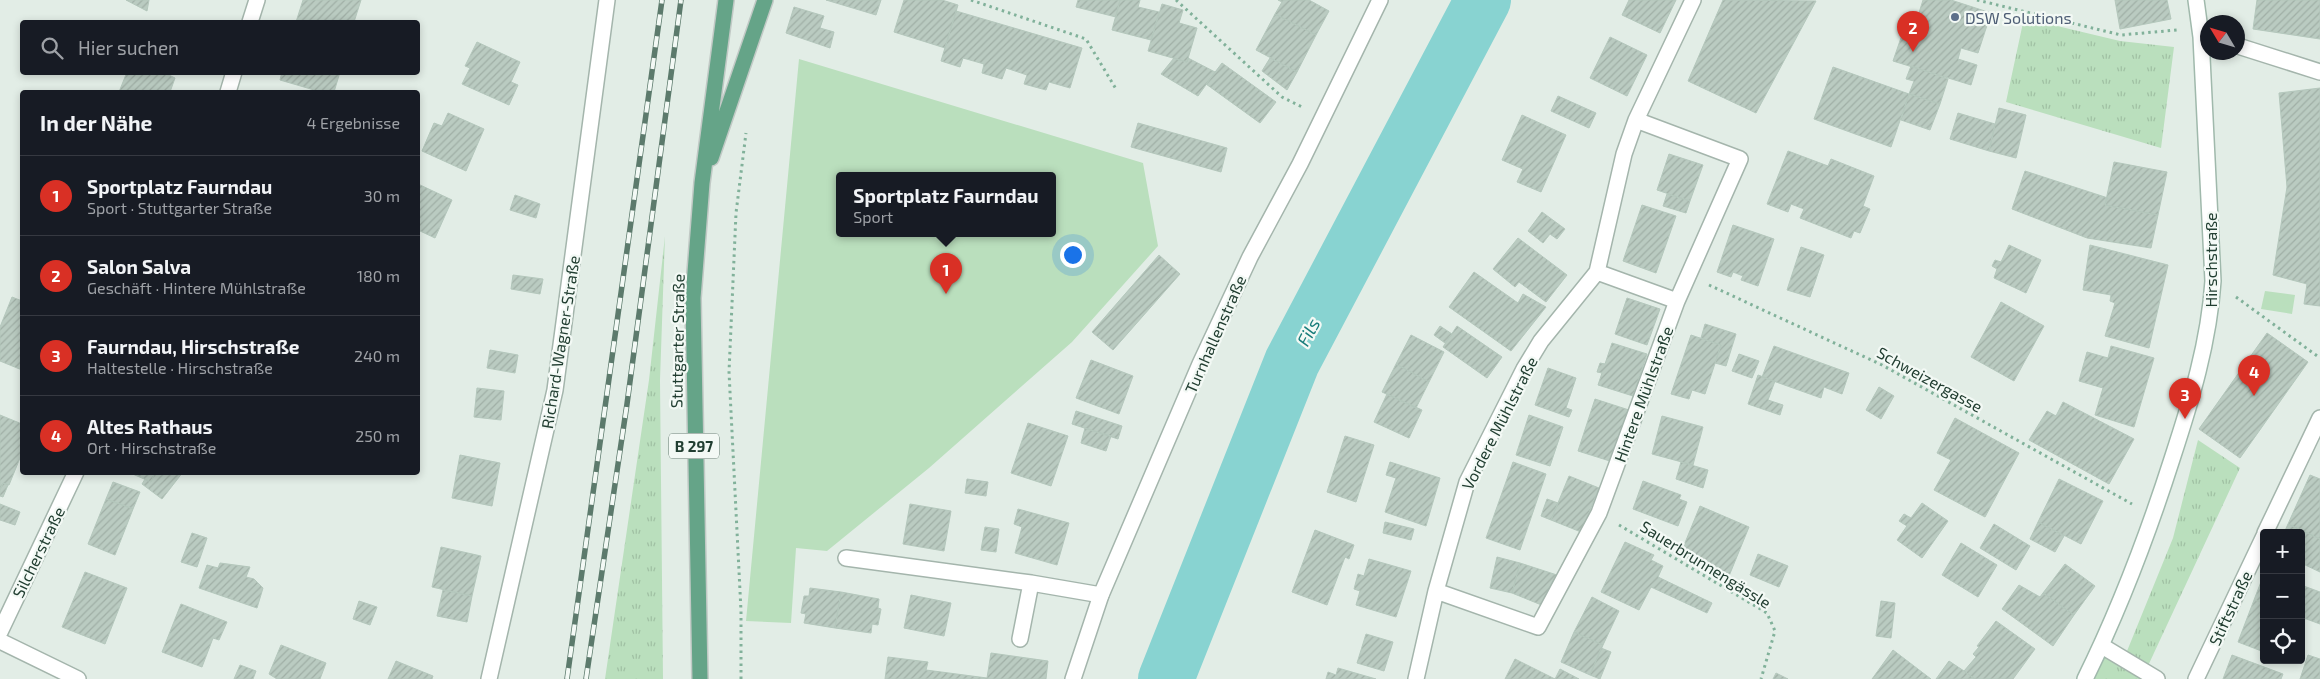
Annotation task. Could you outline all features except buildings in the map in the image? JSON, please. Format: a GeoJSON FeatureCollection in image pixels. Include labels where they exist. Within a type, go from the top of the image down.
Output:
{"type":"FeatureCollection","features":[{"type":"Feature","properties":{"kind":"main road","name":"Stuttgarter Straße"},"geometry":{"type":"LineString","coordinates":[[700,679],[694,298],[702,183],[726,0]]}},
{"type":"Feature","properties":{"kind":"main road","name":"Stuttgarter Straße"},"geometry":{"type":"LineString","coordinates":[[702,183],[757,29],[765,0]]}},
{"type":"Feature","properties":{"kind":"street"},"geometry":{"type":"LineString","coordinates":[[251,20],[257,0]]}},
{"type":"Feature","properties":{"kind":"street","name":"Richard-Wagner-Straße"},"geometry":{"type":"LineString","coordinates":[[489,679],[555,390],[607,0]]}},
{"type":"Feature","properties":{"kind":"street","name":"Turnhallenstraße"},"geometry":{"type":"LineString","coordinates":[[1073,679],[1101,595],[1200,364],[1250,258],[1323,117],[1380,0]]}},
{"type":"Feature","properties":{"kind":"street","name":"Vordere Mühlstraße"},"geometry":{"type":"LineString","coordinates":[[1416,679],[1436,591],[1469,476],[1524,369],[1541,342],[1597,272],[1624,154],[1636,120],[1693,0]]}},
{"type":"Feature","properties":{"kind":"street","name":"Hirschstraße"},"geometry":{"type":"LineString","coordinates":[[2196,0],[2200,19]]}},
{"type":"Feature","properties":{"kind":"street"},"geometry":{"type":"LineString","coordinates":[[2245,48],[2320,72]]}},
{"type":"Feature","properties":{"kind":"street","name":"Hirschstraße"},"geometry":{"type":"LineString","coordinates":[[2086,679],[2102,646],[2154,516],[2197,379],[2211,310],[2213,281],[2205,60]]}},
{"type":"Feature","properties":{"kind":"street"},"geometry":{"type":"LineString","coordinates":[[229,90],[233,75]]}},
{"type":"Feature","properties":{"kind":"street","name":"Hintere Mühlstraße"},"geometry":{"type":"LineString","coordinates":[[1436,591],[1538,627],[1599,513],[1678,301],[1740,159],[1636,120]]}},
{"type":"Feature","properties":{"kind":"street"},"geometry":{"type":"LineString","coordinates":[[1597,272],[1678,301]]}},
{"type":"Feature","properties":{"kind":"street"},"geometry":{"type":"LineString","coordinates":[[2267,529],[2320,418]]}},
{"type":"Feature","properties":{"kind":"street","name":"Silcherstraße"},"geometry":{"type":"LineString","coordinates":[[0,632],[75,475]]}},
{"type":"Feature","properties":{"kind":"street","name":"Stiftstraße"},"geometry":{"type":"LineString","coordinates":[[2196,679],[2260,544]]}},
{"type":"Feature","properties":{"kind":"street"},"geometry":{"type":"LineString","coordinates":[[846,558],[1031,583],[1101,595]]}},
{"type":"Feature","properties":{"kind":"street"},"geometry":{"type":"LineString","coordinates":[[1020,639],[1031,583]]}},
{"type":"Feature","properties":{"kind":"street"},"geometry":{"type":"LineString","coordinates":[[0,642],[78,679]]}},
{"type":"Feature","properties":{"kind":"street"},"geometry":{"type":"LineString","coordinates":[[2102,646],[2157,679]]}},
{"type":"Feature","properties":{"kind":"path"},"geometry":{"type":"LineString","coordinates":[[971,0],[1086,39],[1116,89]]}},
{"type":"Feature","properties":{"kind":"path"},"geometry":{"type":"LineString","coordinates":[[1176,0],[1282,97],[1323,117]]}},
{"type":"Feature","properties":{"kind":"path"},"geometry":{"type":"LineString","coordinates":[[1978,0],[2121,35],[2179,30]]}},
{"type":"Feature","properties":{"kind":"path"},"geometry":{"type":"LineString","coordinates":[[741,679],[740,612],[729,372],[736,213],[748,124]]}},
{"type":"Feature","properties":{"kind":"path","name":"Schweizergasse"},"geometry":{"type":"LineString","coordinates":[[1688,276],[1882,366],[2154,516]]}},
{"type":"Feature","properties":{"kind":"path"},"geometry":{"type":"LineString","coordinates":[[2213,281],[2320,358]]}},
{"type":"Feature","properties":{"kind":"path","name":"Sauerbrunnengässle"},"geometry":{"type":"LineString","coordinates":[[1599,513],[1767,613],[1775,631],[1760,679]]}},
{"type":"Feature","properties":{"kind":"green space"},"geometry":{"type":"Polygon","coordinates":[[[2024,18],[2120,41],[2174,47],[2161,148],[2006,102],[2024,18]]]}},
{"type":"Feature","properties":{"kind":"green space"},"geometry":{"type":"Polygon","coordinates":[[[799,59],[1143,163],[1158,246],[1072,342],[929,468],[827,551],[796,548],[791,623],[746,621],[799,59]]]}},
{"type":"Feature","properties":{"kind":"green space"},"geometry":{"type":"Polygon","coordinates":[[[665,236],[660,380],[663,679],[605,679],[649,380],[665,236]]]}},
{"type":"Feature","properties":{"kind":"green space"},"geometry":{"type":"Polygon","coordinates":[[[2265,291],[2295,295],[2292,314],[2261,309],[2265,291]]]}},
{"type":"Feature","properties":{"kind":"green space"},"geometry":{"type":"Polygon","coordinates":[[[2198,440],[2240,468],[2147,668],[2125,656],[2173,538],[2198,440]]]}},
{"type":"Feature","properties":{"kind":"green space"},"geometry":{"type":"Polygon","coordinates":[[[2102,646],[2157,679],[2086,679],[2102,646]]]}},
{"type":"Feature","properties":{"kind":"waterway","name":"Fils"},"geometry":{"type":"LineString","coordinates":[[1166,679],[1292,362],[1483,0]]}},
{"type":"Feature","properties":{"kind":"railway"},"geometry":{"type":"LineString","coordinates":[[567,679],[662,0]]}},
{"type":"Feature","properties":{"kind":"railway"},"geometry":{"type":"LineString","coordinates":[[586,679],[627,404],[681,0]]}},
{"type":"Feature","properties":{"kind":"place","name":"DSW Solutions"},"geometry":{"type":"Point","coordinates":[1955,17]}},
{"type":"Feature","properties":{"kind":"place","name":"Salon Salva"},"geometry":{"type":"Point","coordinates":[1913,52]}},
{"type":"Feature","properties":{"kind":"place","name":"Sportplatz Faurndau"},"geometry":{"type":"Point","coordinates":[946,294]}},
{"type":"Feature","properties":{"kind":"place","name":"Altes Rathaus"},"geometry":{"type":"Point","coordinates":[2254,396]}},
{"type":"Feature","properties":{"kind":"place","name":"Faurndau, Hirschstraße"},"geometry":{"type":"Point","coordinates":[2185,419]}}]}
